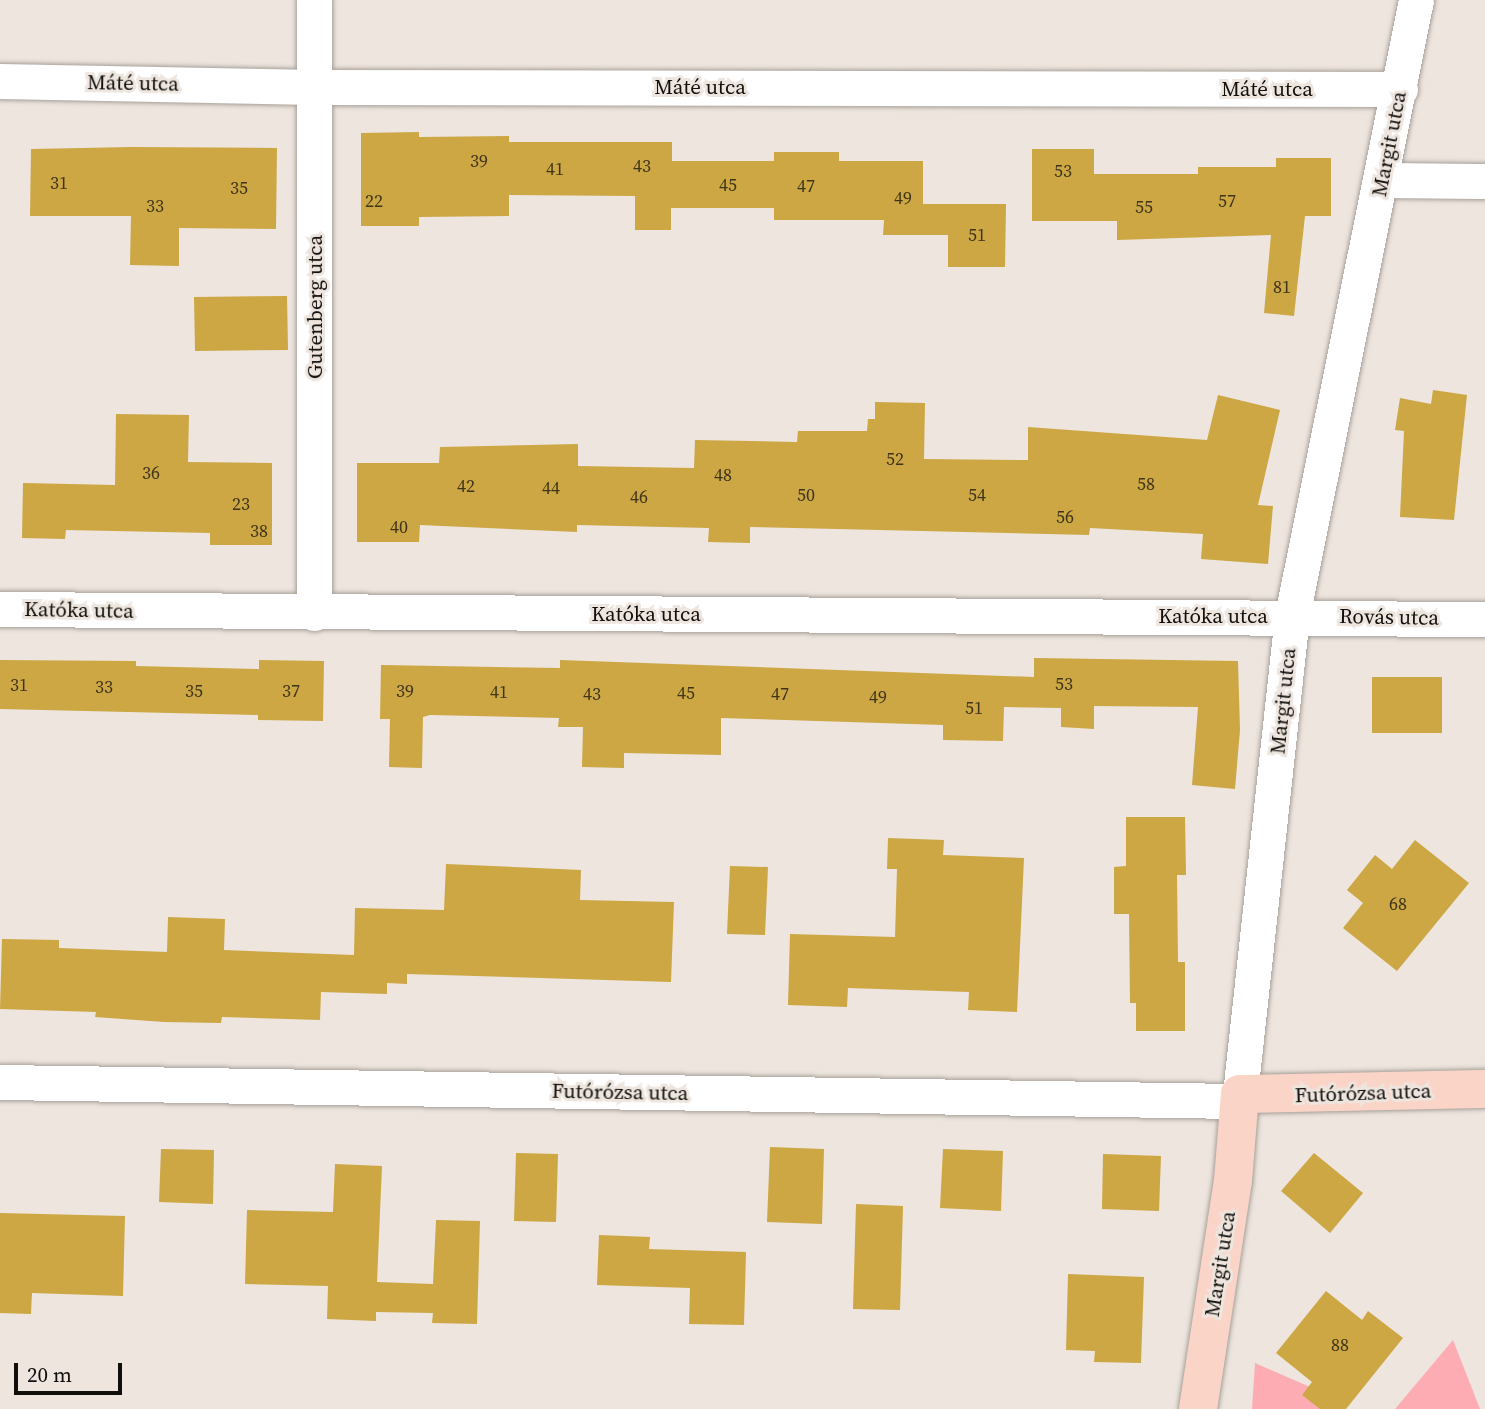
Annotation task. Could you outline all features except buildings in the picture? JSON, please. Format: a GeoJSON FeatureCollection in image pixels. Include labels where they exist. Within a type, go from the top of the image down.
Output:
{"type":"FeatureCollection","features":[{"type":"Feature","properties":{"kind":"street","name":"Gutenberg utca"},"geometry":{"type":"LineString","coordinates":[[314,0],[314,613]]}},
{"type":"Feature","properties":{"kind":"street","name":"Margit utca"},"geometry":{"type":"LineString","coordinates":[[1198,1409],[1233,1181],[1292,616],[1383,180],[1416,0]]}},
{"type":"Feature","properties":{"kind":"street","name":"Máté utca"},"geometry":{"type":"LineString","coordinates":[[0,81],[315,87],[1400,89]]}},
{"type":"Feature","properties":{"kind":"street"},"geometry":{"type":"LineString","coordinates":[[1383,180],[1485,181]]}},
{"type":"Feature","properties":{"kind":"street","name":"Katóka utca"},"geometry":{"type":"LineString","coordinates":[[0,609],[314,613],[1292,616]]}},
{"type":"Feature","properties":{"kind":"street","name":"Rovás utca"},"geometry":{"type":"LineString","coordinates":[[1292,616],[1485,619]]}},
{"type":"Feature","properties":{"kind":"street","name":"Futórózsa utca"},"geometry":{"type":"LineString","coordinates":[[0,1082],[1240,1098],[1485,1089]]}},
{"type":"Feature","properties":{"kind":"shaded area"},"geometry":{"type":"Polygon","coordinates":[[[1453,1340],[1480,1409],[1395,1409],[1453,1340]]]}},
{"type":"Feature","properties":{"kind":"shaded area"},"geometry":{"type":"Polygon","coordinates":[[[1255,1363],[1317,1390],[1344,1409],[1252,1409],[1255,1363]]]}}]}
